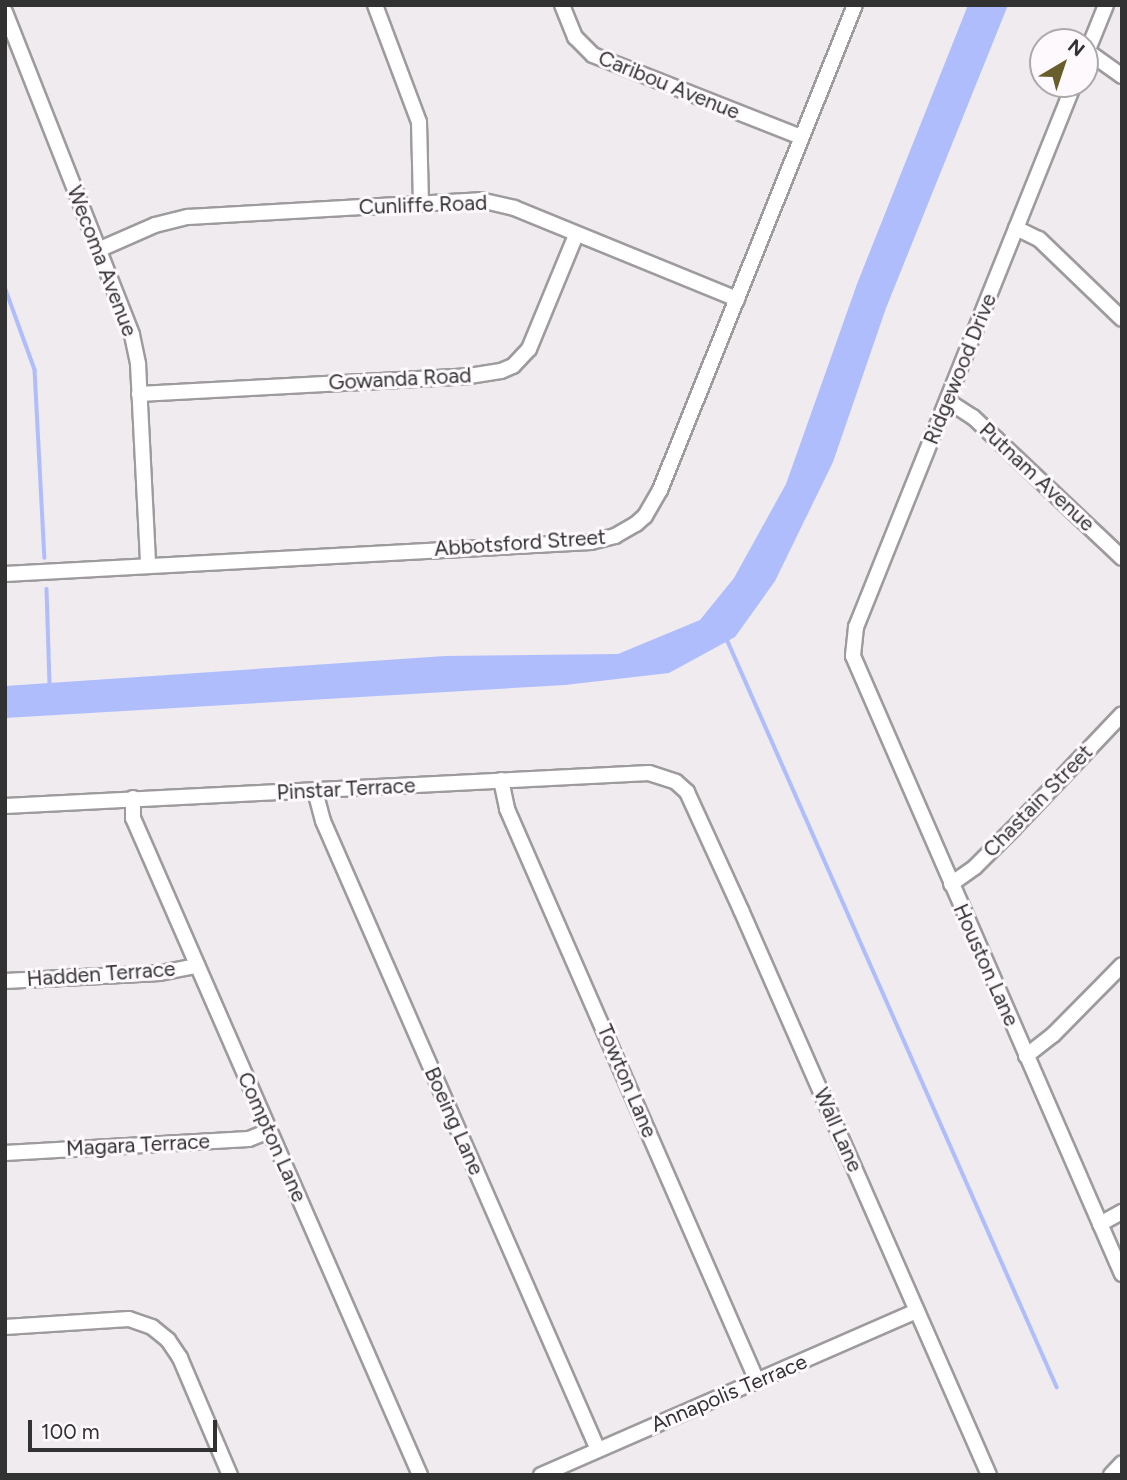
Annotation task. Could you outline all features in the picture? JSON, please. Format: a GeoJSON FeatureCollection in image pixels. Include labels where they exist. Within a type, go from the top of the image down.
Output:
{"type":"FeatureCollection","features":[{"type":"Feature","properties":{"kind":"street"},"geometry":{"type":"LineString","coordinates":[[375,5],[419,122],[421,202]]}},
{"type":"Feature","properties":{"kind":"street","name":"Caribou Avenue"},"geometry":{"type":"LineString","coordinates":[[562,5],[575,37],[593,55],[801,137]]}},
{"type":"Feature","properties":{"kind":"street","name":"Abbotsford Street"},"geometry":{"type":"LineString","coordinates":[[5,574],[577,542],[615,536],[645,516],[660,490],[855,5]]}},
{"type":"Feature","properties":{"kind":"street"},"geometry":{"type":"LineString","coordinates":[[1097,28],[1106,5]]}},
{"type":"Feature","properties":{"kind":"street","name":"Wecoma Avenue"},"geometry":{"type":"LineString","coordinates":[[5,12],[132,335],[139,394],[148,564]]}},
{"type":"Feature","properties":{"kind":"street"},"geometry":{"type":"LineString","coordinates":[[1099,62],[1122,76]]}},
{"type":"Feature","properties":{"kind":"street","name":"Ridgewood Drive"},"geometry":{"type":"LineString","coordinates":[[853,656],[856,627],[1068,98]]}},
{"type":"Feature","properties":{"kind":"street","name":"Cunliffe Road"},"geometry":{"type":"LineString","coordinates":[[98,250],[155,225],[188,217],[421,202],[492,202],[737,299]]}},
{"type":"Feature","properties":{"kind":"street"},"geometry":{"type":"LineString","coordinates":[[1016,228],[1039,239],[1122,319]]}},
{"type":"Feature","properties":{"kind":"street","name":"Gowanda Road"},"geometry":{"type":"LineString","coordinates":[[139,394],[470,376],[501,371],[513,366],[529,349],[576,235]]}},
{"type":"Feature","properties":{"kind":"street","name":"Putnam Avenue"},"geometry":{"type":"LineString","coordinates":[[948,401],[973,416],[1122,558]]}},
{"type":"Feature","properties":{"kind":"street","name":"Houston Lane"},"geometry":{"type":"LineString","coordinates":[[853,656],[1122,1274]]}},
{"type":"Feature","properties":{"kind":"street","name":"Chastain Street"},"geometry":{"type":"LineString","coordinates":[[951,884],[975,867],[1122,714]]}},
{"type":"Feature","properties":{"kind":"street","name":"Pinstar Terrace"},"geometry":{"type":"LineString","coordinates":[[5,806],[649,773],[665,776],[682,787]]}},
{"type":"Feature","properties":{"kind":"street","name":"Towton Lane"},"geometry":{"type":"LineString","coordinates":[[501,780],[507,808],[757,1381]]}},
{"type":"Feature","properties":{"kind":"street","name":"Wall Lane"},"geometry":{"type":"LineString","coordinates":[[682,787],[741,910],[989,1475]]}},
{"type":"Feature","properties":{"kind":"street","name":"Boeing Lane"},"geometry":{"type":"LineString","coordinates":[[316,791],[323,821],[598,1450]]}},
{"type":"Feature","properties":{"kind":"street","name":"Compton Lane"},"geometry":{"type":"LineString","coordinates":[[133,798],[133,818],[420,1475]]}},
{"type":"Feature","properties":{"kind":"street"},"geometry":{"type":"LineString","coordinates":[[1027,1056],[1053,1035],[1122,965]]}},
{"type":"Feature","properties":{"kind":"street","name":"Hadden Terrace"},"geometry":{"type":"LineString","coordinates":[[5,981],[160,973],[197,966]]}},
{"type":"Feature","properties":{"kind":"street","name":"Magara Terrace"},"geometry":{"type":"LineString","coordinates":[[5,1153],[249,1139],[269,1130]]}},
{"type":"Feature","properties":{"kind":"street"},"geometry":{"type":"LineString","coordinates":[[1100,1224],[1122,1212]]}},
{"type":"Feature","properties":{"kind":"street","name":"Annapolis Terrace"},"geometry":{"type":"LineString","coordinates":[[541,1475],[917,1311]]}},
{"type":"Feature","properties":{"kind":"street"},"geometry":{"type":"LineString","coordinates":[[5,1327],[129,1320],[152,1327],[168,1340],[180,1358],[230,1475]]}},
{"type":"Feature","properties":{"kind":"street"},"geometry":{"type":"LineString","coordinates":[[1111,1475],[1122,1463]]}},
{"type":"Feature","properties":{"kind":"water"},"geometry":{"type":"Polygon","coordinates":[[[968,5],[1008,5],[886,308],[833,462],[775,581],[735,637],[669,673],[565,685],[5,718],[5,686],[445,656],[618,654],[700,620],[734,578],[786,484],[857,284],[968,5]]]}},
{"type":"Feature","properties":{"kind":"waterway"},"geometry":{"type":"LineString","coordinates":[[5,287],[35,370],[45,558]]}},
{"type":"Feature","properties":{"kind":"waterway"},"geometry":{"type":"LineString","coordinates":[[47,589],[50,685]]}},
{"type":"Feature","properties":{"kind":"waterway"},"geometry":{"type":"LineString","coordinates":[[726,637],[1057,1387]]}}]}
